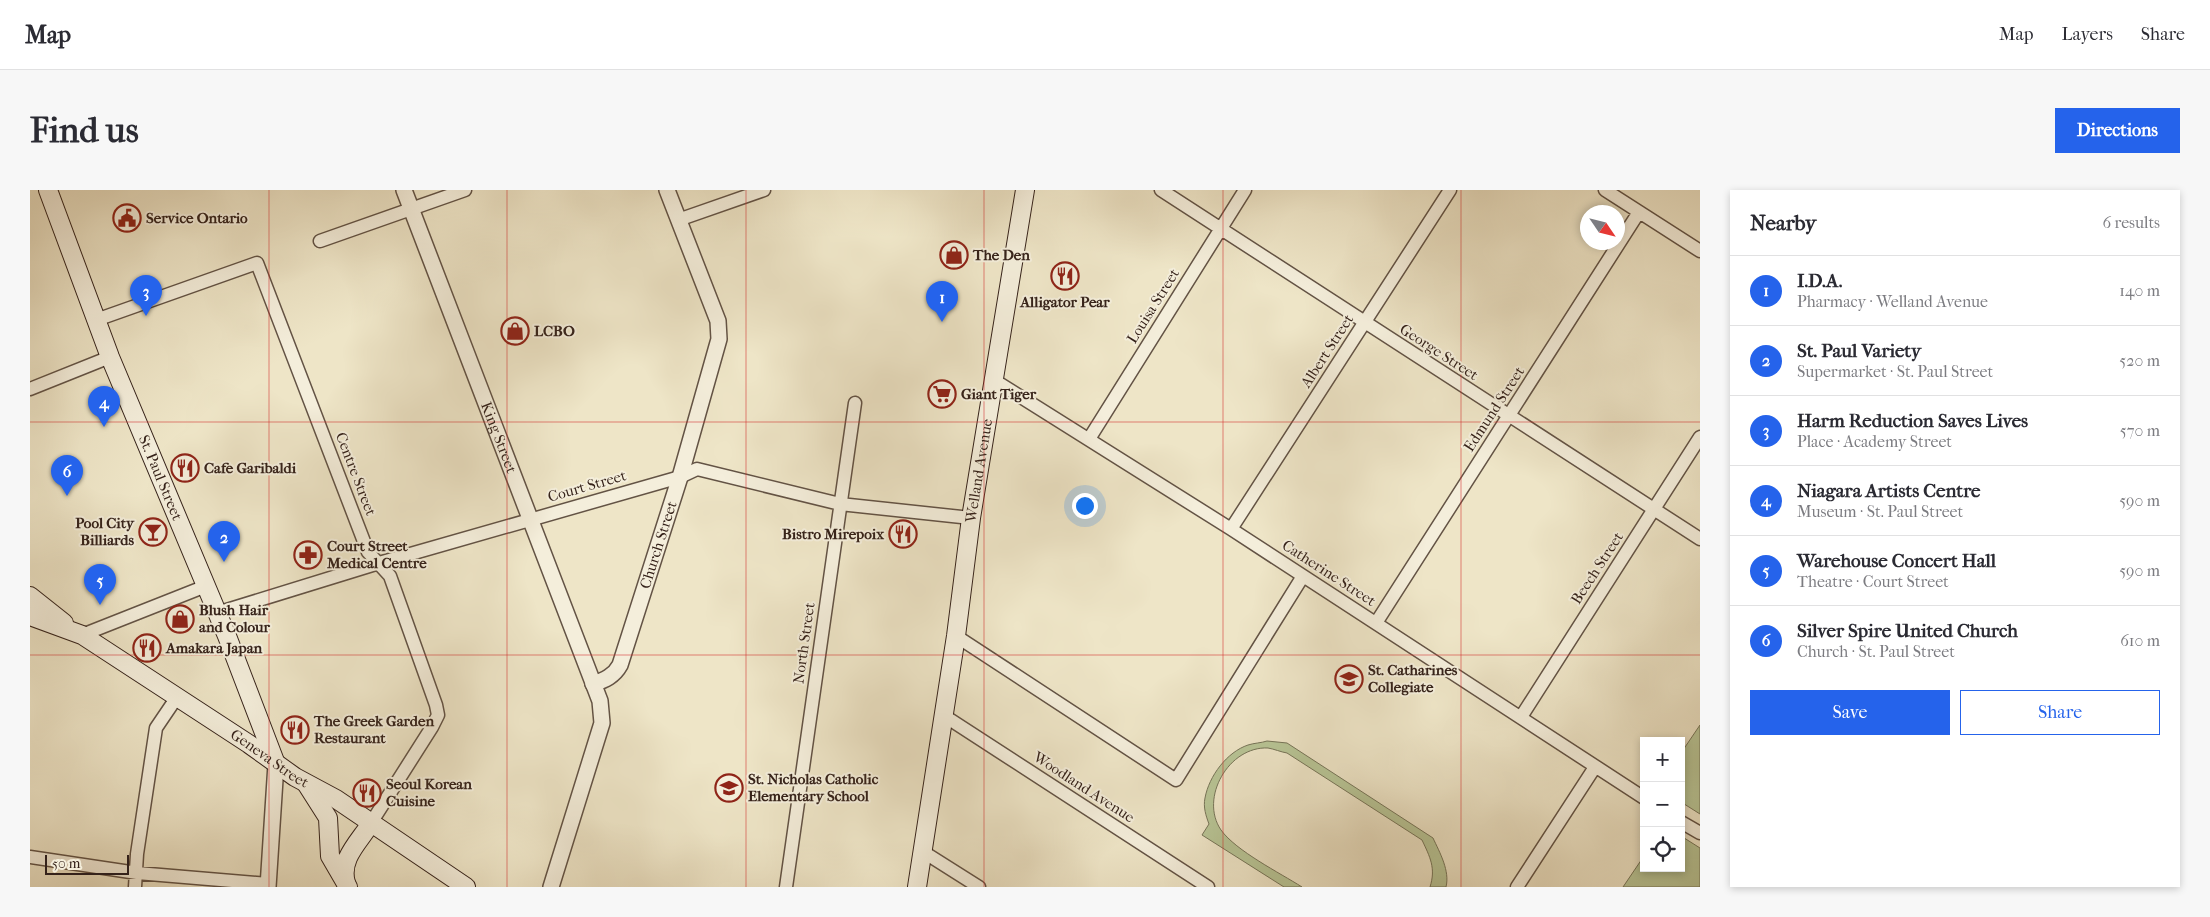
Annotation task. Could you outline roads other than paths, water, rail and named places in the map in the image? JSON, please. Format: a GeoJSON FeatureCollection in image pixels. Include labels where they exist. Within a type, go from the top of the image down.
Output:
{"type":"FeatureCollection","features":[{"type":"Feature","properties":{"kind":"main road","name":"St. Paul Street"},"geometry":{"type":"LineString","coordinates":[[48,190],[110,357],[206,586],[276,764]]}},
{"type":"Feature","properties":{"kind":"main road","name":"Welland Avenue"},"geometry":{"type":"LineString","coordinates":[[917,887],[956,636],[970,518],[1025,190]]}},
{"type":"Feature","properties":{"kind":"main road","name":"Geneva Street"},"geometry":{"type":"LineString","coordinates":[[30,596],[77,633],[305,783],[336,799],[466,887]]}},
{"type":"Feature","properties":{"kind":"main road","name":"Geneva Street"},"geometry":{"type":"LineString","coordinates":[[30,616],[77,633]]}},
{"type":"Feature","properties":{"kind":"main road"},"geometry":{"type":"LineString","coordinates":[[305,783],[328,818],[330,856],[347,885]]}},
{"type":"Feature","properties":{"kind":"main road"},"geometry":{"type":"LineString","coordinates":[[347,885],[344,874],[347,856],[371,822]]}},
{"type":"Feature","properties":{"kind":"street","name":"King Street"},"geometry":{"type":"LineString","coordinates":[[404,190],[593,684]]}},
{"type":"Feature","properties":{"kind":"street"},"geometry":{"type":"LineString","coordinates":[[320,241],[465,190]]}},
{"type":"Feature","properties":{"kind":"street","name":"Church Street"},"geometry":{"type":"LineString","coordinates":[[593,684],[608,678],[620,666],[680,477],[719,339],[718,321],[667,190]]}},
{"type":"Feature","properties":{"kind":"street"},"geometry":{"type":"LineString","coordinates":[[678,220],[764,190]]}},
{"type":"Feature","properties":{"kind":"street","name":"George Street"},"geometry":{"type":"LineString","coordinates":[[1161,190],[1220,230],[1700,539]]}},
{"type":"Feature","properties":{"kind":"street","name":"Louisa Street"},"geometry":{"type":"LineString","coordinates":[[1089,439],[1245,190]]}},
{"type":"Feature","properties":{"kind":"street","name":"Albert Street"},"geometry":{"type":"LineString","coordinates":[[1231,529],[1450,190]]}},
{"type":"Feature","properties":{"kind":"street"},"geometry":{"type":"LineString","coordinates":[[1605,190],[1700,251]]}},
{"type":"Feature","properties":{"kind":"street","name":"Edmund Street"},"geometry":{"type":"LineString","coordinates":[[1376,623],[1638,212]]}},
{"type":"Feature","properties":{"kind":"street","name":"Centre Street"},"geometry":{"type":"LineString","coordinates":[[96,320],[257,263],[368,552],[390,576],[438,715],[371,822]]}},
{"type":"Feature","properties":{"kind":"street"},"geometry":{"type":"LineString","coordinates":[[30,389],[110,357]]}},
{"type":"Feature","properties":{"kind":"street","name":"Catherine Street"},"geometry":{"type":"LineString","coordinates":[[994,380],[1231,529],[1640,796]]}},
{"type":"Feature","properties":{"kind":"street","name":"North Street"},"geometry":{"type":"LineString","coordinates":[[786,887],[854,403]]}},
{"type":"Feature","properties":{"kind":"street","name":"Beech Street"},"geometry":{"type":"LineString","coordinates":[[1521,717],[1700,436]]}},
{"type":"Feature","properties":{"kind":"street","name":"Court Street"},"geometry":{"type":"LineString","coordinates":[[217,613],[379,563],[680,477],[697,469],[840,504],[970,518]]}},
{"type":"Feature","properties":{"kind":"street"},"geometry":{"type":"LineString","coordinates":[[956,636],[1176,780],[1303,576]]}},
{"type":"Feature","properties":{"kind":"street"},"geometry":{"type":"LineString","coordinates":[[77,633],[206,586]]}},
{"type":"Feature","properties":{"kind":"street"},"geometry":{"type":"LineString","coordinates":[[551,887],[602,723],[603,714],[593,684]]}},
{"type":"Feature","properties":{"kind":"street"},"geometry":{"type":"LineString","coordinates":[[135,887],[138,851],[156,728],[177,697]]}},
{"type":"Feature","properties":{"kind":"street","name":"Woodland Avenue"},"geometry":{"type":"LineString","coordinates":[[943,715],[1208,887]]}},
{"type":"Feature","properties":{"kind":"street"},"geometry":{"type":"LineString","coordinates":[[30,857],[137,873],[268,885],[276,764]]}},
{"type":"Feature","properties":{"kind":"street"},"geometry":{"type":"LineString","coordinates":[[1518,887],[1594,767]]}},
{"type":"Feature","properties":{"kind":"street"},"geometry":{"type":"LineString","coordinates":[[1685,825],[1700,834]]}},
{"type":"Feature","properties":{"kind":"street"},"geometry":{"type":"LineString","coordinates":[[922,851],[979,887]]}},
{"type":"Feature","properties":{"kind":"place","name":"Service Ontario"},"geometry":{"type":"Point","coordinates":[127,218]}},
{"type":"Feature","properties":{"kind":"place","name":"The Den"},"geometry":{"type":"Point","coordinates":[954,255]}},
{"type":"Feature","properties":{"kind":"place","name":"Alligator Pear"},"geometry":{"type":"Point","coordinates":[1065,276]}},
{"type":"Feature","properties":{"kind":"place","name":"Harm Reduction Saves Lives"},"geometry":{"type":"Point","coordinates":[146,316]}},
{"type":"Feature","properties":{"kind":"place","name":"I.D.A."},"geometry":{"type":"Point","coordinates":[942,322]}},
{"type":"Feature","properties":{"kind":"place","name":"LCBO"},"geometry":{"type":"Point","coordinates":[515,331]}},
{"type":"Feature","properties":{"kind":"place","name":"Giant Tiger"},"geometry":{"type":"Point","coordinates":[942,394]}},
{"type":"Feature","properties":{"kind":"place","name":"Niagara Artists Centre"},"geometry":{"type":"Point","coordinates":[104,427]}},
{"type":"Feature","properties":{"kind":"place","name":"Cafe Garibaldi"},"geometry":{"type":"Point","coordinates":[185,468]}},
{"type":"Feature","properties":{"kind":"place","name":"Silver Spire United Church"},"geometry":{"type":"Point","coordinates":[67,496]}},
{"type":"Feature","properties":{"kind":"place","name":"Pool City Billiards"},"geometry":{"type":"Point","coordinates":[153,532]}},
{"type":"Feature","properties":{"kind":"place","name":"Bistro Mirepoix"},"geometry":{"type":"Point","coordinates":[903,534]}},
{"type":"Feature","properties":{"kind":"place","name":"Court Street Medical Centre"},"geometry":{"type":"Point","coordinates":[308,555]}},
{"type":"Feature","properties":{"kind":"place","name":"St. Paul Variety"},"geometry":{"type":"Point","coordinates":[224,562]}},
{"type":"Feature","properties":{"kind":"place","name":"Warehouse Concert Hall"},"geometry":{"type":"Point","coordinates":[100,605]}},
{"type":"Feature","properties":{"kind":"place","name":"Blush Hair and Colour"},"geometry":{"type":"Point","coordinates":[180,619]}},
{"type":"Feature","properties":{"kind":"place","name":"Amakara Japan"},"geometry":{"type":"Point","coordinates":[147,648]}},
{"type":"Feature","properties":{"kind":"place","name":"St. Catharines Collegiate"},"geometry":{"type":"Point","coordinates":[1349,679]}},
{"type":"Feature","properties":{"kind":"place","name":"The Greek Garden Restaurant"},"geometry":{"type":"Point","coordinates":[295,730]}},
{"type":"Feature","properties":{"kind":"place","name":"St. Nicholas Catholic Elementary School"},"geometry":{"type":"Point","coordinates":[729,788]}},
{"type":"Feature","properties":{"kind":"place","name":"Seoul Korean Cuisine"},"geometry":{"type":"Point","coordinates":[367,793]}}]}
